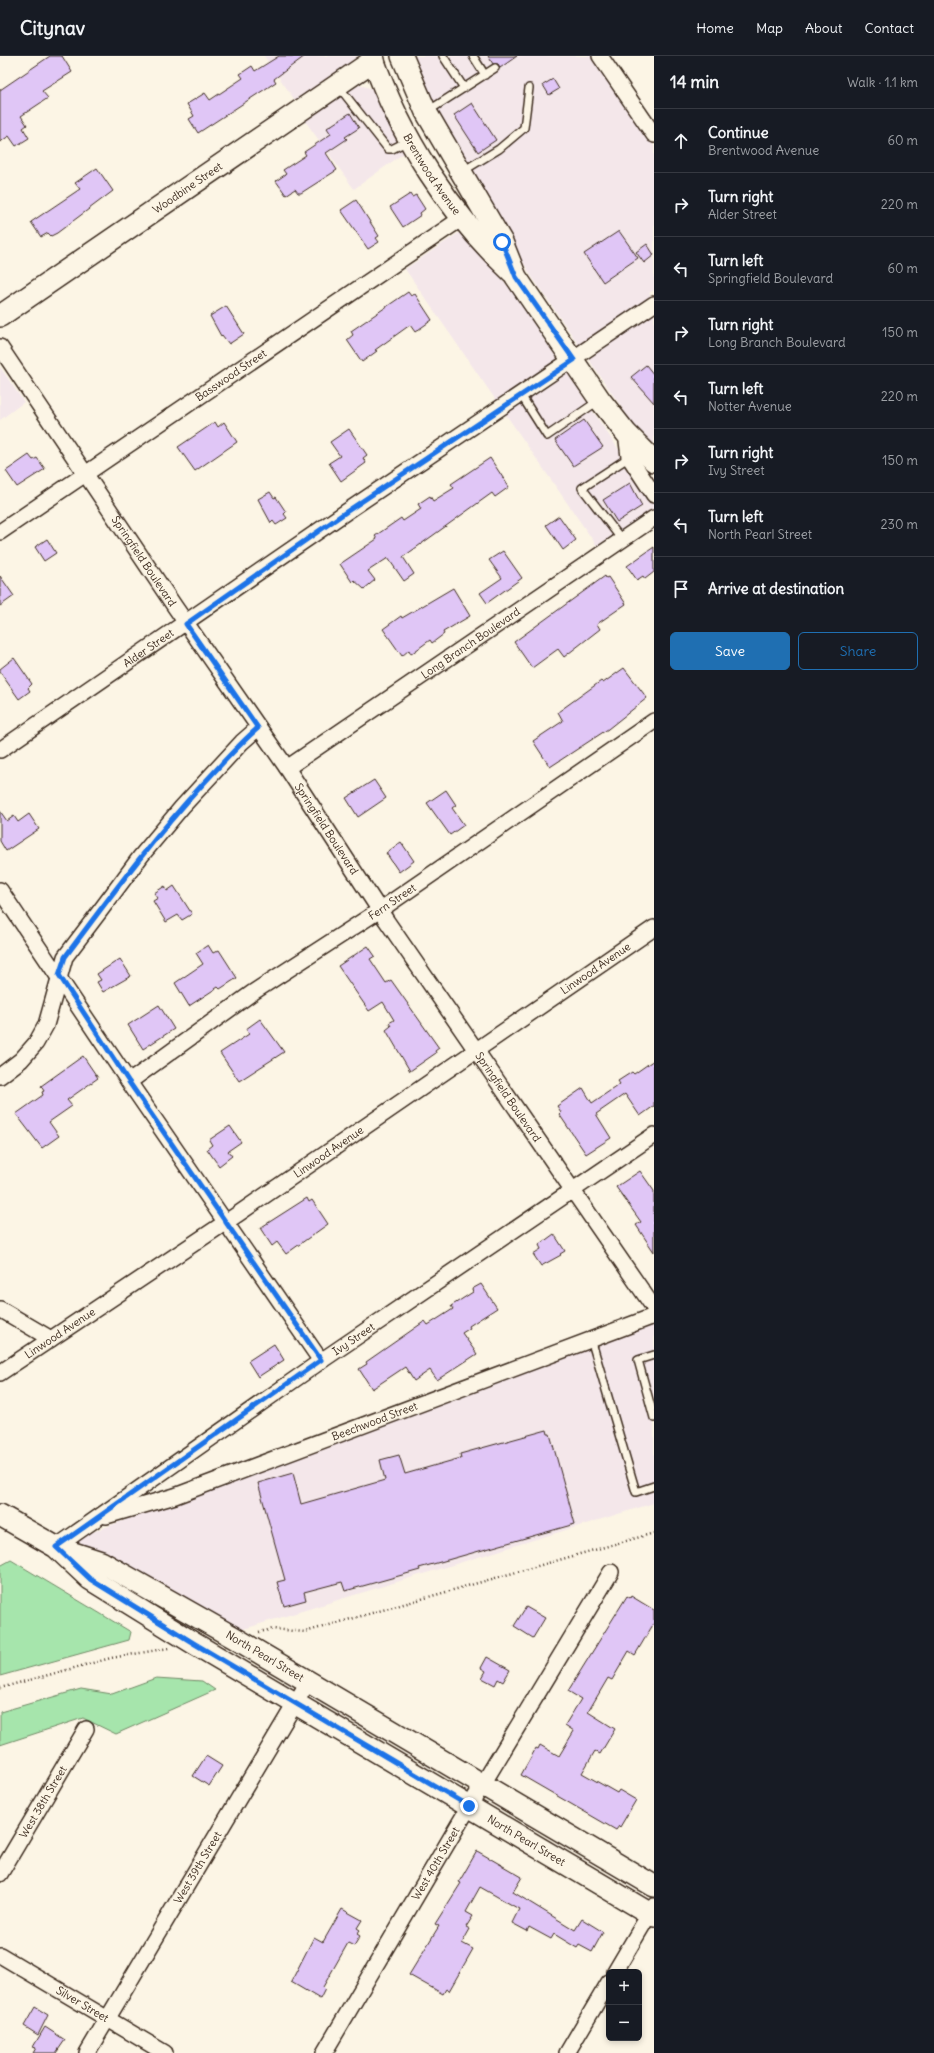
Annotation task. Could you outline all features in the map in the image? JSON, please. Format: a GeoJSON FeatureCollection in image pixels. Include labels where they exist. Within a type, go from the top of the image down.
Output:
{"type":"FeatureCollection","features":[{"type":"Feature","properties":{"kind":"street","name":"Brentwood Avenue"},"geometry":{"type":"LineString","coordinates":[[402,56],[426,112],[502,242],[516,277]]}},
{"type":"Feature","properties":{"kind":"street"},"geometry":{"type":"LineString","coordinates":[[600,56],[654,135]]}},
{"type":"Feature","properties":{"kind":"street","name":"Brentwood Avenue"},"geometry":{"type":"LineString","coordinates":[[373,58],[397,114],[426,168],[462,218],[491,253],[516,277],[600,400],[637,449],[654,495]]}},
{"type":"Feature","properties":{"kind":"street","name":"Woodbine Street"},"geometry":{"type":"LineString","coordinates":[[0,316],[338,85],[373,58]]}},
{"type":"Feature","properties":{"kind":"street"},"geometry":{"type":"LineString","coordinates":[[397,114],[413,122],[441,169],[461,173]]}},
{"type":"Feature","properties":{"kind":"street","name":"Basswood Street"},"geometry":{"type":"LineString","coordinates":[[0,532],[462,218]]}},
{"type":"Feature","properties":{"kind":"street","name":"Alder Street"},"geometry":{"type":"LineString","coordinates":[[0,750],[186,624],[346,512],[574,360],[654,304]]}},
{"type":"Feature","properties":{"kind":"street","name":"Springfield Boulevard"},"geometry":{"type":"LineString","coordinates":[[0,347],[186,624],[287,768],[380,910],[654,1308]]}},
{"type":"Feature","properties":{"kind":"street","name":"Long Branch Boulevard"},"geometry":{"type":"LineString","coordinates":[[287,768],[654,518]]}},
{"type":"Feature","properties":{"kind":"street","name":"Fern Street"},"geometry":{"type":"LineString","coordinates":[[129,1082],[252,993],[380,910],[654,721]]}},
{"type":"Feature","properties":{"kind":"street"},"geometry":{"type":"LineString","coordinates":[[0,1076],[21,1060],[36,1043],[46,1025],[65,957],[141,856],[182,807],[242,742],[258,728]]}},
{"type":"Feature","properties":{"kind":"street"},"geometry":{"type":"LineString","coordinates":[[0,890],[59,975],[129,1082],[321,1360]]}},
{"type":"Feature","properties":{"kind":"street","name":"Linwood Avenue"},"geometry":{"type":"LineString","coordinates":[[0,1373],[226,1221],[654,928]]}},
{"type":"Feature","properties":{"kind":"street","name":"Ivy Street"},"geometry":{"type":"LineString","coordinates":[[56,1547],[93,1519],[321,1360],[654,1135]]}},
{"type":"Feature","properties":{"kind":"street"},"geometry":{"type":"LineString","coordinates":[[0,1309],[51,1339]]}},
{"type":"Feature","properties":{"kind":"street","name":"Beechwood Street"},"geometry":{"type":"LineString","coordinates":[[93,1519],[175,1496],[654,1316]]}},
{"type":"Feature","properties":{"kind":"street","name":"North Pearl Street"},"geometry":{"type":"LineString","coordinates":[[0,1514],[56,1547],[101,1562],[233,1637],[654,1886]]}},
{"type":"Feature","properties":{"kind":"street","name":"North Pearl Street"},"geometry":{"type":"LineString","coordinates":[[56,1547],[90,1579],[195,1644],[469,1806],[652,1911]]}},
{"type":"Feature","properties":{"kind":"street","name":"West 40th Street"},"geometry":{"type":"LineString","coordinates":[[324,2053],[469,1806],[611,1572]]}},
{"type":"Feature","properties":{"kind":"street","name":"West 39th Street"},"geometry":{"type":"LineString","coordinates":[[87,2053],[308,1682]]}},
{"type":"Feature","properties":{"kind":"street","name":"West 38th Street"},"geometry":{"type":"LineString","coordinates":[[0,1874],[86,1729]]}},
{"type":"Feature","properties":{"kind":"street"},"geometry":{"type":"LineString","coordinates":[[617,1969],[652,1911]]}},
{"type":"Feature","properties":{"kind":"street","name":"Silver Street"},"geometry":{"type":"LineString","coordinates":[[0,1955],[107,2020],[165,2053]]}},
{"type":"Feature","properties":{"kind":"street"},"geometry":{"type":"LineString","coordinates":[[567,2053],[606,1987]]}},
{"type":"Feature","properties":{"kind":"lane"},"geometry":{"type":"LineString","coordinates":[[443,56],[464,88]]}},
{"type":"Feature","properties":{"kind":"lane"},"geometry":{"type":"LineString","coordinates":[[473,56],[485,75]]}},
{"type":"Feature","properties":{"kind":"lane"},"geometry":{"type":"LineString","coordinates":[[426,112],[495,68]]}},
{"type":"Feature","properties":{"kind":"lane"},"geometry":{"type":"LineString","coordinates":[[338,85],[388,149],[392,150],[410,140]]}},
{"type":"Feature","properties":{"kind":"lane"},"geometry":{"type":"LineString","coordinates":[[461,173],[499,149],[524,128],[529,88]]}},
{"type":"Feature","properties":{"kind":"lane"},"geometry":{"type":"LineString","coordinates":[[521,395],[547,436],[600,400]]}},
{"type":"Feature","properties":{"kind":"lane"},"geometry":{"type":"LineString","coordinates":[[622,540],[582,488],[637,449]]}},
{"type":"Feature","properties":{"kind":"lane"},"geometry":{"type":"LineString","coordinates":[[591,1339],[636,1492],[654,1486]]}},
{"type":"Feature","properties":{"kind":"lane"},"geometry":{"type":"LineString","coordinates":[[654,1355],[638,1360],[654,1418]]}},
{"type":"Feature","properties":{"kind":"path"},"geometry":{"type":"LineString","coordinates":[[233,1637],[273,1629],[305,1632],[654,1533]]}},
{"type":"Feature","properties":{"kind":"path"},"geometry":{"type":"LineString","coordinates":[[0,1688],[111,1658],[195,1644]]}},
{"type":"Feature","properties":{"kind":"shaded area"},"geometry":{"type":"Polygon","coordinates":[[[264,56],[358,56],[297,103],[264,56]]]}},
{"type":"Feature","properties":{"kind":"shaded area"},"geometry":{"type":"Polygon","coordinates":[[[411,56],[591,56],[654,146],[654,290],[649,293],[654,302],[654,444],[633,424],[530,274],[444,128],[411,56]]]}},
{"type":"Feature","properties":{"kind":"shaded area"},"geometry":{"type":"Polygon","coordinates":[[[360,85],[373,89],[377,94],[407,151],[354,189],[303,118],[353,87],[360,85]]]}},
{"type":"Feature","properties":{"kind":"shaded area"},"geometry":{"type":"Polygon","coordinates":[[[460,232],[491,264],[515,296],[654,502],[654,508],[597,546],[405,269],[460,232]]]}},
{"type":"Feature","properties":{"kind":"shaded area"},"geometry":{"type":"Polygon","coordinates":[[[0,367],[24,402],[0,420],[0,367]]]}},
{"type":"Feature","properties":{"kind":"shaded area"},"geometry":{"type":"Polygon","coordinates":[[[654,1323],[654,1503],[237,1631],[74,1539],[654,1323]]]}},
{"type":"Feature","properties":{"kind":"green space"},"geometry":{"type":"Polygon","coordinates":[[[11,1560],[131,1632],[129,1640],[0,1676],[0,1566],[11,1560]]]}},
{"type":"Feature","properties":{"kind":"green space"},"geometry":{"type":"Polygon","coordinates":[[[156,1678],[202,1681],[215,1690],[116,1734],[83,1718],[0,1745],[0,1712],[81,1689],[112,1694],[156,1678]]]}},
{"type":"Feature","properties":{"kind":"building"},"geometry":{"type":"Polygon","coordinates":[[[50,56],[62,56],[72,72],[42,91],[48,98],[21,116],[27,125],[23,128],[29,138],[16,146],[9,136],[0,142],[0,90],[50,56]]]}},
{"type":"Feature","properties":{"kind":"building"},"geometry":{"type":"Polygon","coordinates":[[[279,56],[305,56],[274,79],[276,82],[198,133],[189,119],[194,116],[187,104],[205,93],[210,100],[243,78],[240,74],[252,66],[255,71],[279,56]]]}},
{"type":"Feature","properties":{"kind":"building"},"geometry":{"type":"Polygon","coordinates":[[[488,56],[517,56],[500,68],[498,64],[493,64],[488,56]]]}},
{"type":"Feature","properties":{"kind":"building"},"geometry":{"type":"Polygon","coordinates":[[[553,79],[559,89],[549,95],[543,85],[553,79]]]}},
{"type":"Feature","properties":{"kind":"building"},"geometry":{"type":"Polygon","coordinates":[[[472,103],[496,140],[478,152],[454,115],[472,103]]]}},
{"type":"Feature","properties":{"kind":"building"},"geometry":{"type":"Polygon","coordinates":[[[350,113],[359,128],[345,137],[347,139],[326,153],[337,170],[301,193],[298,193],[295,189],[286,195],[276,181],[286,174],[283,170],[306,155],[304,152],[331,134],[327,128],[350,113]]]}},
{"type":"Feature","properties":{"kind":"building"},"geometry":{"type":"Polygon","coordinates":[[[97,168],[113,191],[57,233],[51,236],[48,233],[41,237],[31,222],[80,189],[75,183],[97,168]]]}},
{"type":"Feature","properties":{"kind":"building"},"geometry":{"type":"Polygon","coordinates":[[[410,194],[412,197],[416,195],[425,209],[420,213],[421,215],[403,227],[390,207],[410,194]]]}},
{"type":"Feature","properties":{"kind":"building"},"geometry":{"type":"Polygon","coordinates":[[[356,200],[379,236],[376,238],[379,242],[368,249],[341,210],[356,200]]]}},
{"type":"Feature","properties":{"kind":"building"},"geometry":{"type":"Polygon","coordinates":[[[619,231],[638,258],[603,282],[584,254],[619,231]]]}},
{"type":"Feature","properties":{"kind":"building"},"geometry":{"type":"Polygon","coordinates":[[[647,244],[654,255],[644,263],[636,252],[647,244]]]}},
{"type":"Feature","properties":{"kind":"building"},"geometry":{"type":"Polygon","coordinates":[[[408,292],[411,296],[415,294],[432,320],[415,332],[410,325],[375,350],[377,351],[362,362],[347,340],[353,335],[351,331],[408,292]]]}},
{"type":"Feature","properties":{"kind":"building"},"geometry":{"type":"Polygon","coordinates":[[[226,306],[244,334],[229,344],[222,335],[221,336],[210,316],[226,306]]]}},
{"type":"Feature","properties":{"kind":"building"},"geometry":{"type":"Polygon","coordinates":[[[646,365],[654,375],[654,403],[631,377],[646,365]]]}},
{"type":"Feature","properties":{"kind":"building"},"geometry":{"type":"Polygon","coordinates":[[[584,420],[603,447],[573,466],[555,440],[584,420]]]}},
{"type":"Feature","properties":{"kind":"building"},"geometry":{"type":"Polygon","coordinates":[[[215,422],[218,427],[224,422],[237,442],[195,471],[178,447],[215,422]]]}},
{"type":"Feature","properties":{"kind":"building"},"geometry":{"type":"Polygon","coordinates":[[[349,429],[367,455],[363,458],[366,463],[341,481],[329,463],[340,456],[330,442],[349,429]]]}},
{"type":"Feature","properties":{"kind":"building"},"geometry":{"type":"Polygon","coordinates":[[[29,455],[33,460],[37,458],[45,469],[17,487],[6,471],[29,455]]]}},
{"type":"Feature","properties":{"kind":"building"},"geometry":{"type":"Polygon","coordinates":[[[490,458],[509,487],[495,497],[492,493],[403,557],[414,574],[404,581],[388,558],[368,571],[375,580],[364,589],[354,580],[352,582],[340,564],[377,539],[375,536],[401,518],[403,521],[421,509],[418,504],[430,496],[433,501],[454,488],[451,484],[490,458]]]}},
{"type":"Feature","properties":{"kind":"building"},"geometry":{"type":"Polygon","coordinates":[[[630,483],[642,506],[617,522],[603,500],[630,483]]]}},
{"type":"Feature","properties":{"kind":"building"},"geometry":{"type":"Polygon","coordinates":[[[270,492],[274,498],[276,497],[286,512],[284,514],[287,518],[276,525],[273,521],[271,523],[258,499],[270,492]]]}},
{"type":"Feature","properties":{"kind":"building"},"geometry":{"type":"Polygon","coordinates":[[[559,516],[576,540],[563,550],[546,525],[559,516]]]}},
{"type":"Feature","properties":{"kind":"building"},"geometry":{"type":"Polygon","coordinates":[[[47,539],[56,553],[44,561],[35,547],[47,539]]]}},
{"type":"Feature","properties":{"kind":"building"},"geometry":{"type":"Polygon","coordinates":[[[654,547],[654,572],[645,579],[643,576],[637,580],[627,566],[654,547]]]}},
{"type":"Feature","properties":{"kind":"building"},"geometry":{"type":"Polygon","coordinates":[[[503,551],[522,578],[487,603],[480,593],[502,578],[489,560],[503,551]]]}},
{"type":"Feature","properties":{"kind":"building"},"geometry":{"type":"Polygon","coordinates":[[[0,576],[14,596],[0,606],[0,576]]]}},
{"type":"Feature","properties":{"kind":"building"},"geometry":{"type":"Polygon","coordinates":[[[605,576],[606,578],[608,577],[626,604],[597,624],[600,629],[564,657],[558,649],[532,668],[514,642],[605,576]]]}},
{"type":"Feature","properties":{"kind":"building"},"geometry":{"type":"Polygon","coordinates":[[[453,588],[470,616],[443,632],[444,634],[432,643],[430,640],[411,654],[409,650],[402,656],[383,629],[401,616],[402,618],[453,588]]]}},
{"type":"Feature","properties":{"kind":"building"},"geometry":{"type":"Polygon","coordinates":[[[14,658],[32,684],[28,688],[30,691],[19,699],[0,672],[0,669],[14,658]]]}},
{"type":"Feature","properties":{"kind":"building"},"geometry":{"type":"Polygon","coordinates":[[[624,668],[647,698],[608,729],[550,767],[533,741],[563,721],[558,712],[601,681],[603,683],[624,668]]]}},
{"type":"Feature","properties":{"kind":"building"},"geometry":{"type":"Polygon","coordinates":[[[374,780],[386,798],[358,817],[346,798],[374,780]]]}},
{"type":"Feature","properties":{"kind":"building"},"geometry":{"type":"Polygon","coordinates":[[[446,790],[456,805],[452,808],[464,825],[450,835],[427,803],[446,790]]]}},
{"type":"Feature","properties":{"kind":"building"},"geometry":{"type":"Polygon","coordinates":[[[0,811],[7,821],[14,816],[18,822],[29,814],[39,829],[6,851],[0,841],[0,811]]]}},
{"type":"Feature","properties":{"kind":"building"},"geometry":{"type":"Polygon","coordinates":[[[401,842],[414,861],[399,872],[386,853],[401,842]]]}},
{"type":"Feature","properties":{"kind":"building"},"geometry":{"type":"Polygon","coordinates":[[[165,886],[167,891],[174,886],[192,914],[182,920],[178,915],[166,922],[153,901],[158,898],[154,893],[165,886]]]}},
{"type":"Feature","properties":{"kind":"building"},"geometry":{"type":"Polygon","coordinates":[[[208,945],[213,953],[219,950],[237,978],[220,989],[218,987],[189,1006],[175,983],[203,964],[196,953],[208,945]]]}},
{"type":"Feature","properties":{"kind":"building"},"geometry":{"type":"Polygon","coordinates":[[[368,946],[375,956],[370,959],[386,983],[391,980],[439,1048],[435,1051],[436,1053],[410,1071],[386,1030],[391,1026],[389,1023],[394,1020],[383,1002],[369,1011],[338,966],[368,946]]]}},
{"type":"Feature","properties":{"kind":"building"},"geometry":{"type":"Polygon","coordinates":[[[120,959],[131,976],[103,992],[97,982],[101,980],[97,974],[120,959]]]}},
{"type":"Feature","properties":{"kind":"building"},"geometry":{"type":"Polygon","coordinates":[[[159,1005],[174,1029],[143,1049],[128,1025],[159,1005]]]}},
{"type":"Feature","properties":{"kind":"building"},"geometry":{"type":"Polygon","coordinates":[[[260,1019],[284,1052],[239,1081],[220,1053],[249,1034],[246,1029],[260,1019]]]}},
{"type":"Feature","properties":{"kind":"building"},"geometry":{"type":"Polygon","coordinates":[[[83,1056],[98,1078],[67,1100],[72,1106],[49,1122],[59,1136],[42,1148],[16,1114],[43,1095],[42,1092],[44,1091],[41,1086],[83,1056]]]}},
{"type":"Feature","properties":{"kind":"building"},"geometry":{"type":"Polygon","coordinates":[[[654,1060],[654,1106],[640,1116],[625,1094],[596,1114],[611,1138],[586,1154],[559,1114],[561,1112],[557,1106],[583,1088],[592,1103],[620,1084],[618,1081],[632,1072],[634,1074],[654,1060]]]}},
{"type":"Feature","properties":{"kind":"building"},"geometry":{"type":"Polygon","coordinates":[[[230,1126],[241,1142],[228,1151],[232,1156],[219,1166],[207,1149],[212,1145],[209,1140],[230,1126]]]}},
{"type":"Feature","properties":{"kind":"building"},"geometry":{"type":"Polygon","coordinates":[[[640,1171],[654,1191],[654,1252],[636,1225],[641,1222],[616,1187],[640,1171]]]}},
{"type":"Feature","properties":{"kind":"building"},"geometry":{"type":"Polygon","coordinates":[[[307,1198],[309,1202],[312,1200],[328,1224],[286,1254],[277,1242],[272,1246],[260,1228],[307,1198]]]}},
{"type":"Feature","properties":{"kind":"building"},"geometry":{"type":"Polygon","coordinates":[[[554,1234],[565,1251],[560,1254],[561,1255],[541,1266],[533,1254],[541,1249],[539,1245],[554,1234]]]}},
{"type":"Feature","properties":{"kind":"building"},"geometry":{"type":"Polygon","coordinates":[[[481,1284],[497,1308],[469,1326],[470,1328],[462,1333],[477,1354],[437,1380],[430,1370],[414,1381],[405,1367],[372,1389],[359,1369],[367,1364],[366,1362],[425,1321],[428,1325],[453,1309],[451,1306],[473,1292],[472,1289],[481,1284]]]}},
{"type":"Feature","properties":{"kind":"building"},"geometry":{"type":"Polygon","coordinates":[[[274,1344],[284,1360],[258,1377],[248,1361],[274,1344]]]}},
{"type":"Feature","properties":{"kind":"building"},"geometry":{"type":"Polygon","coordinates":[[[547,1430],[548,1434],[550,1434],[575,1524],[419,1568],[420,1570],[345,1591],[342,1582],[304,1592],[306,1600],[284,1606],[277,1582],[285,1580],[258,1483],[293,1473],[301,1504],[385,1480],[380,1460],[399,1455],[405,1474],[461,1458],[460,1454],[547,1430]]]}},
{"type":"Feature","properties":{"kind":"building"},"geometry":{"type":"Polygon","coordinates":[[[627,1596],[630,1598],[631,1596],[654,1610],[654,1623],[635,1655],[629,1651],[612,1680],[608,1678],[588,1712],[615,1729],[600,1754],[595,1751],[582,1773],[617,1793],[619,1790],[636,1800],[620,1827],[619,1826],[616,1830],[521,1775],[536,1748],[538,1749],[540,1745],[559,1756],[574,1731],[565,1725],[581,1699],[568,1691],[627,1596]]]}},
{"type":"Feature","properties":{"kind":"building"},"geometry":{"type":"Polygon","coordinates":[[[526,1607],[545,1618],[533,1638],[514,1626],[526,1607]]]}},
{"type":"Feature","properties":{"kind":"building"},"geometry":{"type":"Polygon","coordinates":[[[487,1657],[510,1670],[503,1682],[498,1679],[495,1685],[482,1678],[486,1671],[481,1668],[487,1657]]]}},
{"type":"Feature","properties":{"kind":"building"},"geometry":{"type":"Polygon","coordinates":[[[206,1756],[222,1766],[209,1786],[193,1776],[206,1756]]]}},
{"type":"Feature","properties":{"kind":"building"},"geometry":{"type":"Polygon","coordinates":[[[477,1851],[522,1877],[513,1892],[575,1930],[582,1919],[603,1932],[592,1952],[579,1945],[577,1948],[554,1934],[551,1939],[529,1927],[527,1931],[512,1923],[519,1909],[480,1887],[466,1912],[473,1916],[466,1927],[470,1929],[462,1943],[473,1949],[449,1991],[446,1989],[443,1994],[409,1975],[439,1926],[435,1924],[461,1883],[459,1882],[477,1851]]]}},
{"type":"Feature","properties":{"kind":"building"},"geometry":{"type":"Polygon","coordinates":[[[342,1909],[362,1920],[357,1928],[360,1930],[357,1934],[360,1936],[354,1946],[348,1943],[323,1987],[325,1989],[320,1999],[291,1982],[314,1937],[323,1942],[342,1909]]]}},
{"type":"Feature","properties":{"kind":"building"},"geometry":{"type":"Polygon","coordinates":[[[35,2007],[48,2015],[38,2035],[24,2026],[35,2007]]]}},
{"type":"Feature","properties":{"kind":"building"},"geometry":{"type":"Polygon","coordinates":[[[45,2027],[65,2040],[56,2053],[33,2053],[36,2048],[33,2047],[45,2027]]]}},
{"type":"Feature","properties":{"kind":"route"},"geometry":{"type":"LineString","coordinates":[[469,1806],[195,1644],[90,1579],[56,1547],[93,1519],[321,1360],[129,1082],[59,975],[65,957],[141,856],[182,807],[242,742],[258,728],[186,624],[346,512],[574,360],[516,277],[502,242]]}}]}
